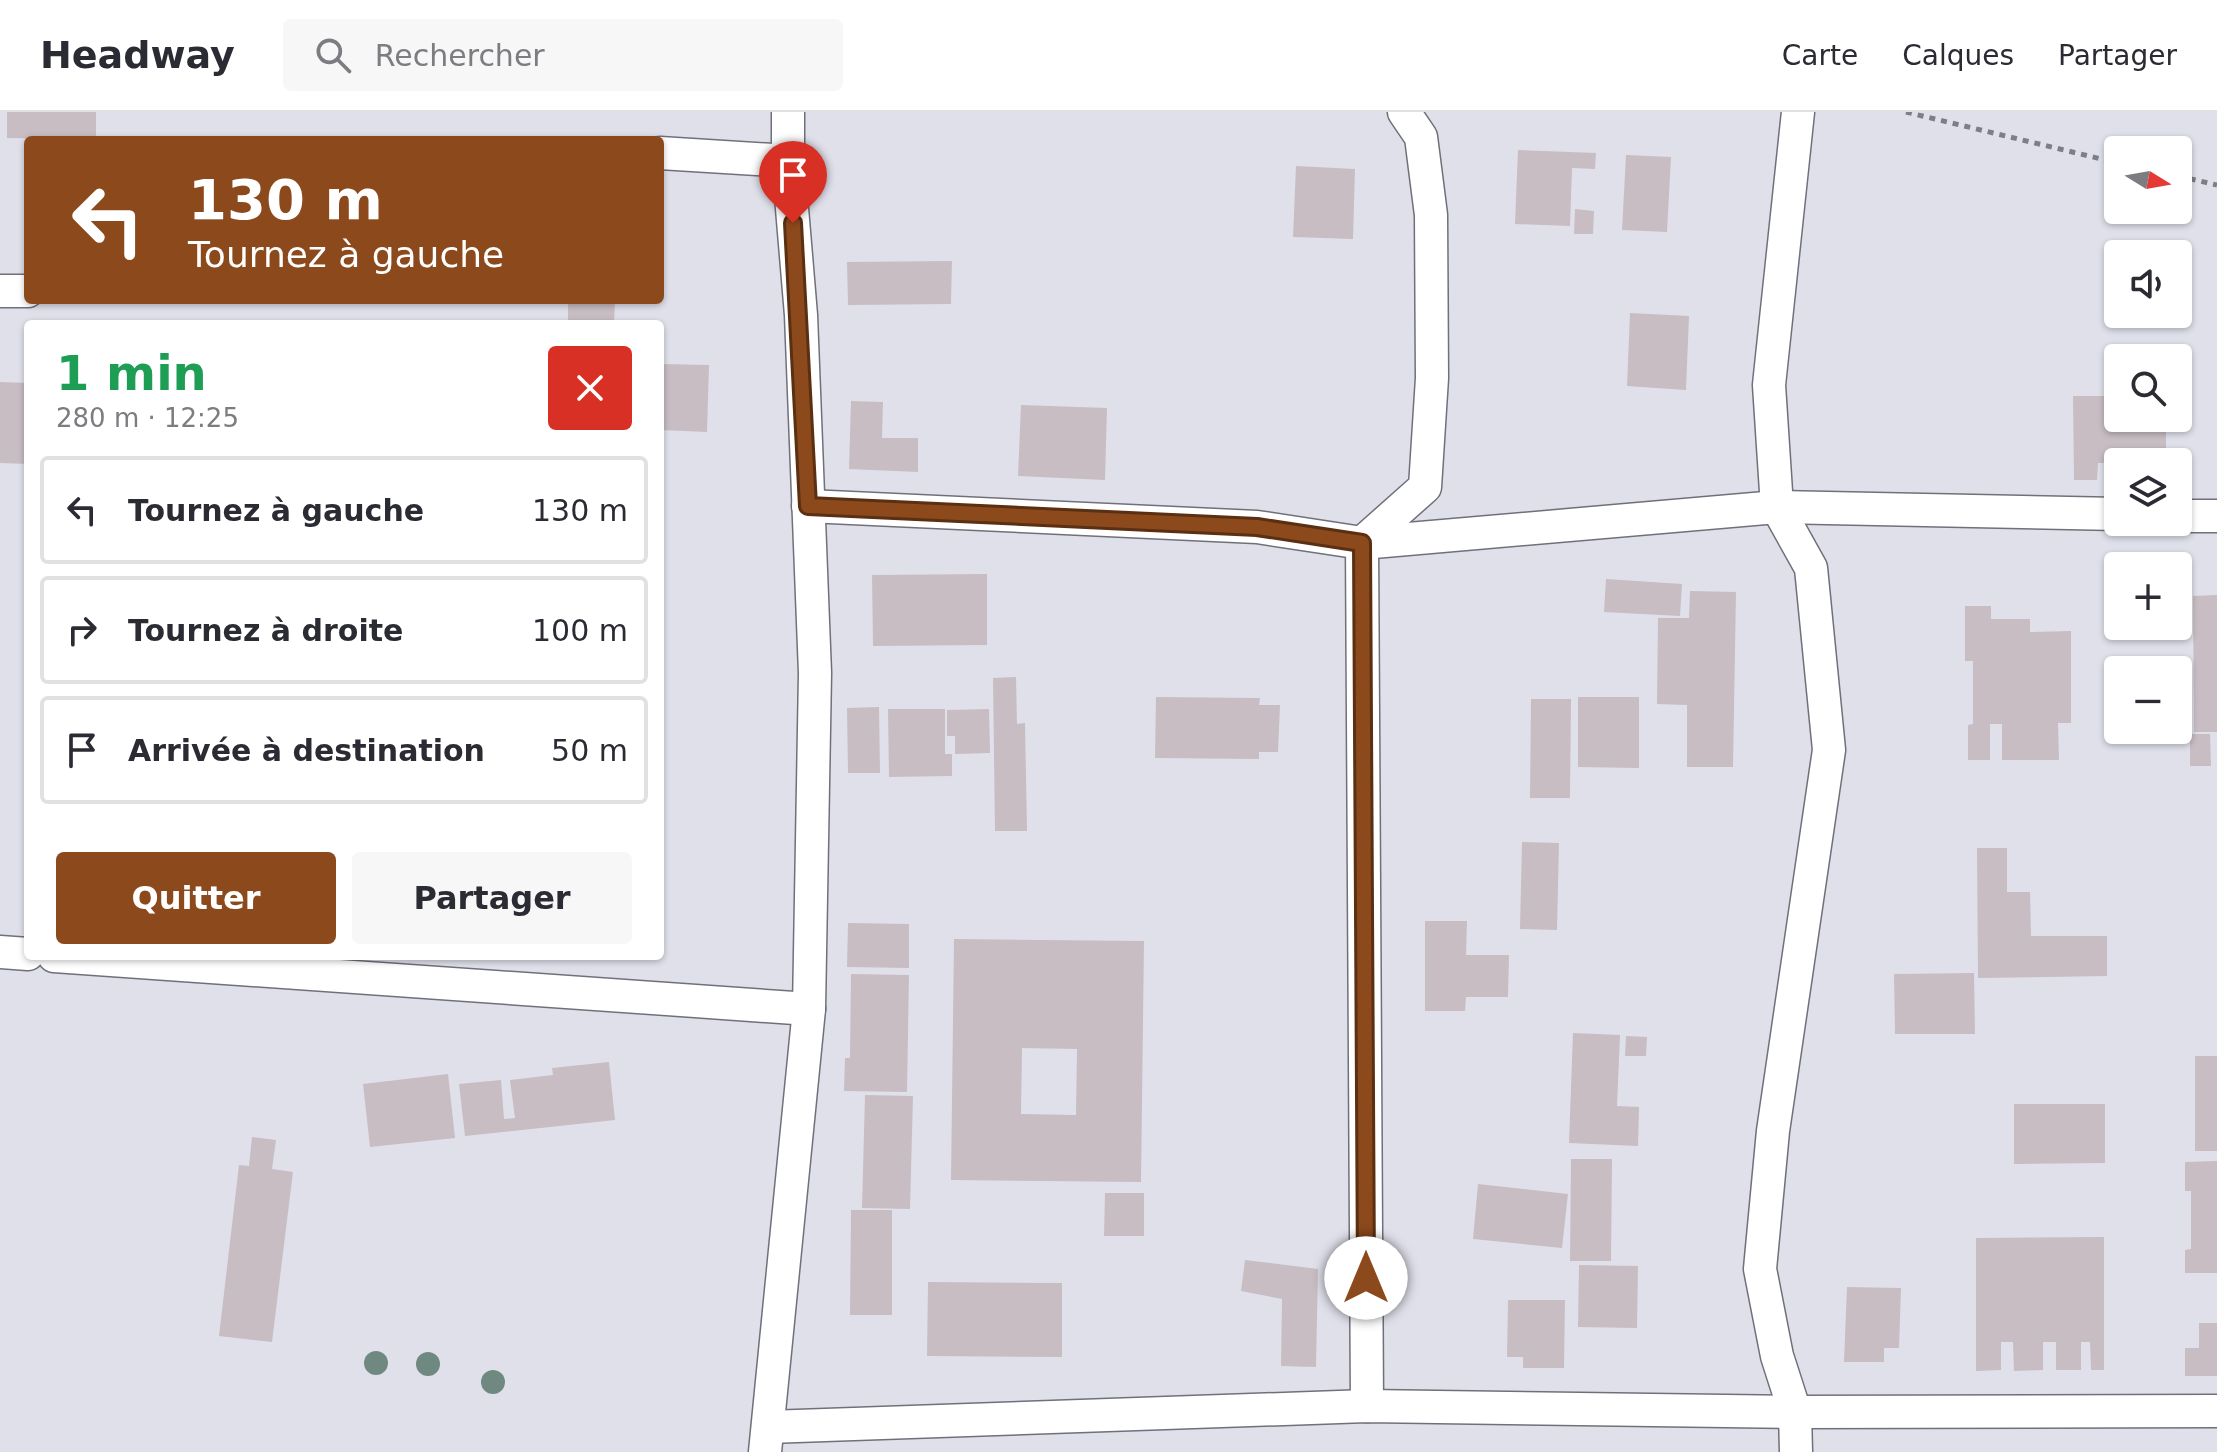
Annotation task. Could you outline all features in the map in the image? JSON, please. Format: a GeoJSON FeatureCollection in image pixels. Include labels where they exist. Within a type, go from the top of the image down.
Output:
{"type":"FeatureCollection","features":[{"type":"Feature","properties":{"kind":"street"},"geometry":{"type":"LineString","coordinates":[[788,112],[788,161],[801,315],[815,673],[809,1009],[766,1439],[1367,1406],[1795,1412],[2217,1411]]}},
{"type":"Feature","properties":{"kind":"street"},"geometry":{"type":"LineString","coordinates":[[1367,1406],[1362,543],[1425,487],[1433,363],[1431,215],[1421,137],[1404,112]]}},
{"type":"Feature","properties":{"kind":"street"},"geometry":{"type":"LineString","coordinates":[[1796,1452],[1795,1412],[1777,1356],[1760,1269],[1777,1100],[1829,750],[1811,568],[1777,507],[1769,385],[1798,112]]}},
{"type":"Feature","properties":{"kind":"street"},"geometry":{"type":"LineString","coordinates":[[664,153],[788,161]]}},
{"type":"Feature","properties":{"kind":"street"},"geometry":{"type":"LineString","coordinates":[[0,291],[24,291]]}},
{"type":"Feature","properties":{"kind":"street"},"geometry":{"type":"LineString","coordinates":[[808,506],[1257,527],[1362,543],[1777,507],[2104,514]]}},
{"type":"Feature","properties":{"kind":"street"},"geometry":{"type":"LineString","coordinates":[[2192,516],[2217,516]]}},
{"type":"Feature","properties":{"kind":"street"},"geometry":{"type":"LineString","coordinates":[[0,952],[24,954]]}},
{"type":"Feature","properties":{"kind":"street"},"geometry":{"type":"LineString","coordinates":[[111,960],[809,1009]]}},
{"type":"Feature","properties":{"kind":"path"},"geometry":{"type":"LineString","coordinates":[[1906,112],[2104,160]]}},
{"type":"Feature","properties":{"kind":"path"},"geometry":{"type":"LineString","coordinates":[[2192,179],[2217,185]]}},
{"type":"Feature","properties":{"kind":"building"},"geometry":{"type":"Polygon","coordinates":[[[7,112],[96,112],[96,136],[7,138],[7,112]]]}},
{"type":"Feature","properties":{"kind":"building"},"geometry":{"type":"Polygon","coordinates":[[[1518,150],[1596,153],[1595,169],[1572,168],[1570,226],[1515,224],[1518,150]]]}},
{"type":"Feature","properties":{"kind":"building"},"geometry":{"type":"Polygon","coordinates":[[[1626,155],[1671,157],[1667,232],[1622,230],[1626,155]]]}},
{"type":"Feature","properties":{"kind":"building"},"geometry":{"type":"Polygon","coordinates":[[[1296,166],[1355,169],[1353,239],[1293,237],[1296,166]]]}},
{"type":"Feature","properties":{"kind":"building"},"geometry":{"type":"Polygon","coordinates":[[[1575,209],[1594,211],[1593,234],[1574,234],[1575,209]]]}},
{"type":"Feature","properties":{"kind":"building"},"geometry":{"type":"Polygon","coordinates":[[[952,261],[951,304],[848,305],[847,262],[952,261]]]}},
{"type":"Feature","properties":{"kind":"building"},"geometry":{"type":"Polygon","coordinates":[[[568,304],[615,304],[614,320],[568,320],[568,304]]]}},
{"type":"Feature","properties":{"kind":"building"},"geometry":{"type":"Polygon","coordinates":[[[1630,313],[1689,316],[1686,390],[1627,386],[1630,313]]]}},
{"type":"Feature","properties":{"kind":"building"},"geometry":{"type":"Polygon","coordinates":[[[664,364],[709,365],[707,432],[664,430],[664,364]]]}},
{"type":"Feature","properties":{"kind":"building"},"geometry":{"type":"Polygon","coordinates":[[[0,382],[24,383],[24,464],[0,463],[0,382]]]}},
{"type":"Feature","properties":{"kind":"building"},"geometry":{"type":"Polygon","coordinates":[[[2073,396],[2104,396],[2104,432],[2166,432],[2166,448],[2104,448],[2104,463],[2098,463],[2097,480],[2074,480],[2073,396]]]}},
{"type":"Feature","properties":{"kind":"building"},"geometry":{"type":"Polygon","coordinates":[[[851,401],[883,402],[882,438],[918,438],[918,472],[849,469],[851,401]]]}},
{"type":"Feature","properties":{"kind":"building"},"geometry":{"type":"Polygon","coordinates":[[[1021,405],[1107,408],[1105,480],[1018,476],[1021,405]]]}},
{"type":"Feature","properties":{"kind":"building"},"geometry":{"type":"Polygon","coordinates":[[[987,574],[987,645],[873,646],[872,575],[987,574]]]}},
{"type":"Feature","properties":{"kind":"building"},"geometry":{"type":"Polygon","coordinates":[[[1606,579],[1682,584],[1680,616],[1604,612],[1606,579]]]}},
{"type":"Feature","properties":{"kind":"building"},"geometry":{"type":"Polygon","coordinates":[[[1690,591],[1736,592],[1733,767],[1687,767],[1687,705],[1657,704],[1658,618],[1689,618],[1690,591]]]}},
{"type":"Feature","properties":{"kind":"building"},"geometry":{"type":"Polygon","coordinates":[[[2217,595],[2217,732],[2194,732],[2193,596],[2217,595]]]}},
{"type":"Feature","properties":{"kind":"building"},"geometry":{"type":"Polygon","coordinates":[[[1965,606],[1991,606],[1991,619],[2030,619],[2030,632],[2071,631],[2071,723],[2058,723],[2059,760],[2002,760],[2002,724],[1990,724],[1990,760],[1968,760],[1968,725],[1973,724],[1973,661],[1965,661],[1965,606]]]}},
{"type":"Feature","properties":{"kind":"building"},"geometry":{"type":"Polygon","coordinates":[[[1016,677],[1017,724],[1025,723],[1027,831],[995,831],[993,678],[1016,677]]]}},
{"type":"Feature","properties":{"kind":"building"},"geometry":{"type":"Polygon","coordinates":[[[1156,697],[1260,698],[1259,705],[1280,705],[1278,752],[1259,752],[1259,759],[1155,758],[1156,697]]]}},
{"type":"Feature","properties":{"kind":"building"},"geometry":{"type":"Polygon","coordinates":[[[1578,697],[1639,697],[1639,768],[1578,767],[1578,697]]]}},
{"type":"Feature","properties":{"kind":"building"},"geometry":{"type":"Polygon","coordinates":[[[1531,699],[1571,699],[1570,798],[1530,798],[1531,699]]]}},
{"type":"Feature","properties":{"kind":"building"},"geometry":{"type":"Polygon","coordinates":[[[879,707],[880,773],[848,773],[847,708],[879,707]]]}},
{"type":"Feature","properties":{"kind":"building"},"geometry":{"type":"Polygon","coordinates":[[[888,709],[945,709],[945,754],[952,754],[952,776],[889,777],[888,709]]]}},
{"type":"Feature","properties":{"kind":"building"},"geometry":{"type":"Polygon","coordinates":[[[989,709],[990,753],[955,754],[955,736],[947,736],[947,710],[989,709]]]}},
{"type":"Feature","properties":{"kind":"building"},"geometry":{"type":"Polygon","coordinates":[[[2192,734],[2210,734],[2211,766],[2190,766],[2192,734]]]}},
{"type":"Feature","properties":{"kind":"building"},"geometry":{"type":"Polygon","coordinates":[[[1522,842],[1559,843],[1557,930],[1520,929],[1522,842]]]}},
{"type":"Feature","properties":{"kind":"building"},"geometry":{"type":"Polygon","coordinates":[[[1977,848],[2007,848],[2007,892],[2030,892],[2031,936],[2107,936],[2107,976],[1978,978],[1977,848]]]}},
{"type":"Feature","properties":{"kind":"building"},"geometry":{"type":"Polygon","coordinates":[[[1425,921],[1467,921],[1466,955],[1509,955],[1508,997],[1466,997],[1465,1011],[1425,1011],[1425,921]]]}},
{"type":"Feature","properties":{"kind":"building"},"geometry":{"type":"Polygon","coordinates":[[[848,923],[909,924],[909,968],[847,967],[848,923]]]}},
{"type":"Feature","properties":{"kind":"building"},"geometry":{"type":"Polygon","coordinates":[[[954,939],[1144,941],[1141,1182],[951,1180],[954,939]],[[1022,1048],[1021,1114],[1076,1115],[1077,1049],[1022,1048]]]}},
{"type":"Feature","properties":{"kind":"building"},"geometry":{"type":"Polygon","coordinates":[[[1974,973],[1975,1034],[1895,1034],[1894,974],[1974,973]]]}},
{"type":"Feature","properties":{"kind":"building"},"geometry":{"type":"Polygon","coordinates":[[[851,974],[909,975],[907,1092],[844,1091],[845,1058],[850,1058],[851,974]]]}},
{"type":"Feature","properties":{"kind":"building"},"geometry":{"type":"Polygon","coordinates":[[[1573,1033],[1620,1035],[1617,1106],[1639,1107],[1638,1146],[1569,1143],[1573,1033]]]}},
{"type":"Feature","properties":{"kind":"building"},"geometry":{"type":"Polygon","coordinates":[[[1626,1036],[1647,1037],[1646,1056],[1625,1056],[1626,1036]]]}},
{"type":"Feature","properties":{"kind":"building"},"geometry":{"type":"Polygon","coordinates":[[[2195,1056],[2217,1056],[2217,1151],[2195,1151],[2195,1056]]]}},
{"type":"Feature","properties":{"kind":"building"},"geometry":{"type":"Polygon","coordinates":[[[609,1062],[615,1120],[465,1136],[459,1084],[501,1080],[504,1119],[515,1118],[510,1080],[553,1075],[552,1068],[609,1062]]]}},
{"type":"Feature","properties":{"kind":"building"},"geometry":{"type":"Polygon","coordinates":[[[448,1074],[455,1138],[370,1147],[363,1084],[448,1074]]]}},
{"type":"Feature","properties":{"kind":"building"},"geometry":{"type":"Polygon","coordinates":[[[865,1095],[913,1096],[910,1209],[862,1208],[865,1095]]]}},
{"type":"Feature","properties":{"kind":"building"},"geometry":{"type":"Polygon","coordinates":[[[2014,1104],[2105,1104],[2105,1163],[2014,1164],[2014,1104]]]}},
{"type":"Feature","properties":{"kind":"building"},"geometry":{"type":"Polygon","coordinates":[[[252,1137],[276,1140],[272,1169],[293,1172],[272,1342],[219,1336],[239,1165],[249,1166],[252,1137]]]}},
{"type":"Feature","properties":{"kind":"building"},"geometry":{"type":"Polygon","coordinates":[[[1571,1159],[1612,1159],[1611,1261],[1570,1261],[1571,1159]]]}},
{"type":"Feature","properties":{"kind":"building"},"geometry":{"type":"Polygon","coordinates":[[[2217,1161],[2217,1273],[2185,1273],[2185,1250],[2191,1249],[2191,1191],[2185,1191],[2185,1162],[2217,1161]]]}},
{"type":"Feature","properties":{"kind":"building"},"geometry":{"type":"Polygon","coordinates":[[[1478,1184],[1568,1194],[1562,1248],[1473,1239],[1478,1184]]]}},
{"type":"Feature","properties":{"kind":"building"},"geometry":{"type":"Polygon","coordinates":[[[1105,1193],[1144,1193],[1144,1236],[1104,1236],[1105,1193]]]}},
{"type":"Feature","properties":{"kind":"building"},"geometry":{"type":"Polygon","coordinates":[[[851,1210],[892,1210],[892,1315],[850,1315],[851,1210]]]}},
{"type":"Feature","properties":{"kind":"building"},"geometry":{"type":"Polygon","coordinates":[[[2104,1237],[2104,1370],[2091,1370],[2090,1342],[2081,1342],[2081,1370],[2056,1370],[2056,1342],[2043,1342],[2043,1370],[2014,1371],[2013,1342],[2001,1342],[2001,1370],[1976,1371],[1976,1238],[2104,1237]]]}},
{"type":"Feature","properties":{"kind":"building"},"geometry":{"type":"Polygon","coordinates":[[[1245,1260],[1318,1269],[1316,1367],[1281,1366],[1282,1299],[1241,1291],[1245,1260]]]}},
{"type":"Feature","properties":{"kind":"building"},"geometry":{"type":"Polygon","coordinates":[[[1579,1265],[1638,1266],[1637,1328],[1578,1327],[1579,1265]]]}},
{"type":"Feature","properties":{"kind":"building"},"geometry":{"type":"Polygon","coordinates":[[[928,1282],[1062,1283],[1062,1357],[927,1356],[928,1282]]]}},
{"type":"Feature","properties":{"kind":"building"},"geometry":{"type":"Polygon","coordinates":[[[1847,1287],[1901,1288],[1899,1348],[1884,1348],[1884,1362],[1844,1362],[1847,1287]]]}},
{"type":"Feature","properties":{"kind":"building"},"geometry":{"type":"Polygon","coordinates":[[[1508,1300],[1565,1300],[1564,1368],[1523,1368],[1523,1357],[1507,1357],[1508,1300]]]}},
{"type":"Feature","properties":{"kind":"building"},"geometry":{"type":"Polygon","coordinates":[[[2199,1323],[2217,1323],[2217,1376],[2185,1376],[2185,1348],[2199,1348],[2199,1323]]]}},
{"type":"Feature","properties":{"kind":"route"},"geometry":{"type":"LineString","coordinates":[[793,223],[801,315],[808,506],[940,515],[1257,527],[1362,543],[1366,1278]]}}]}
